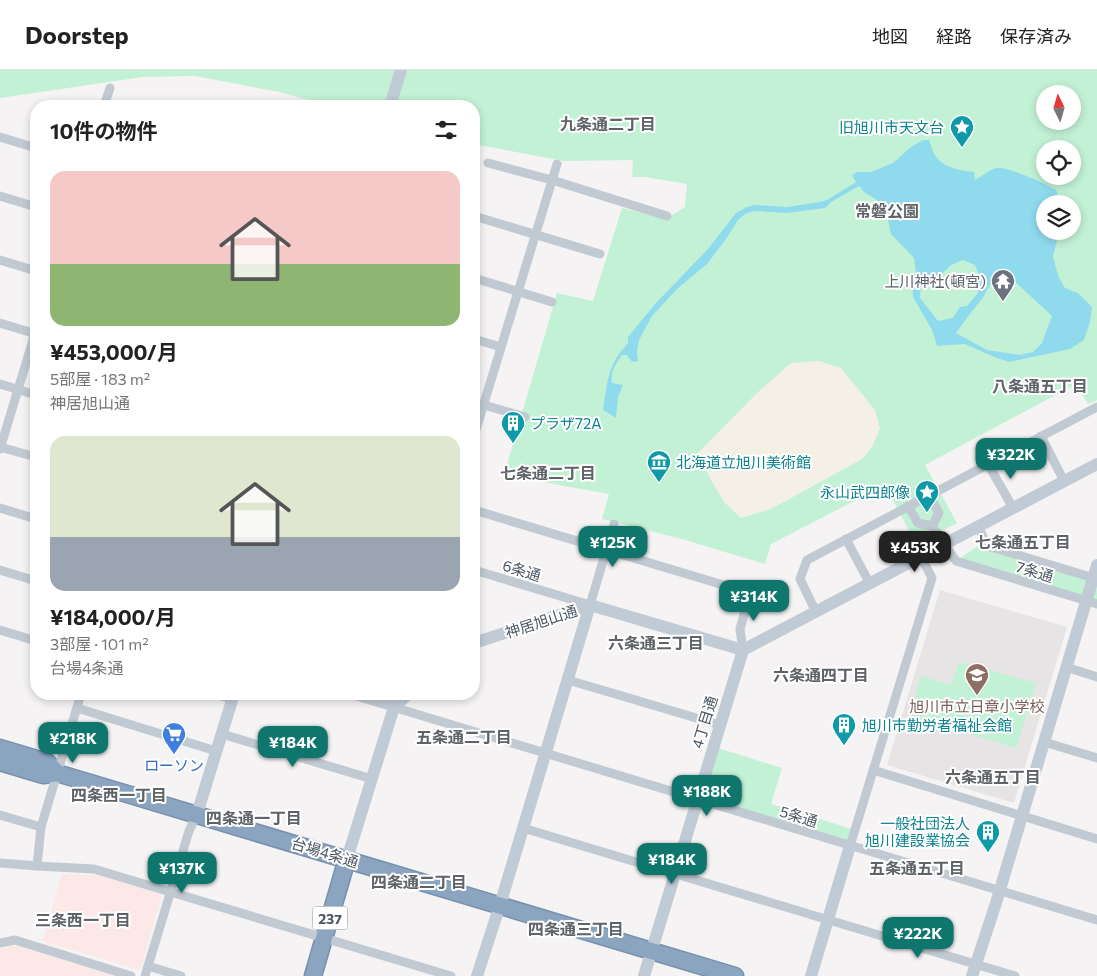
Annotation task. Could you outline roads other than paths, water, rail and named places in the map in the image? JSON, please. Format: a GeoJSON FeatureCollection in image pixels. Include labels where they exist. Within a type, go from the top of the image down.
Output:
{"type":"FeatureCollection","features":[{"type":"Feature","properties":{"kind":"highway","name":"台場4条通"},"geometry":{"type":"LineString","coordinates":[[0,748],[47,762],[58,773]]}},
{"type":"Feature","properties":{"kind":"highway","name":"台場4条通"},"geometry":{"type":"LineString","coordinates":[[0,762],[43,775],[58,773],[735,976]]}},
{"type":"Feature","properties":{"kind":"highway","name":"237"},"geometry":{"type":"LineString","coordinates":[[313,976],[348,859]]}},
{"type":"Feature","properties":{"kind":"street"},"geometry":{"type":"LineString","coordinates":[[392,100],[401,70]]}},
{"type":"Feature","properties":{"kind":"street"},"geometry":{"type":"LineString","coordinates":[[106,100],[110,88]]}},
{"type":"Feature","properties":{"kind":"street"},"geometry":{"type":"LineString","coordinates":[[0,137],[30,146]]}},
{"type":"Feature","properties":{"kind":"street"},"geometry":{"type":"LineString","coordinates":[[488,163],[552,180],[667,216]]}},
{"type":"Feature","properties":{"kind":"street"},"geometry":{"type":"LineString","coordinates":[[480,398],[501,348],[557,164]]}},
{"type":"Feature","properties":{"kind":"street"},"geometry":{"type":"LineString","coordinates":[[0,196],[30,205]]}},
{"type":"Feature","properties":{"kind":"street"},"geometry":{"type":"LineString","coordinates":[[480,218],[600,254]]}},
{"type":"Feature","properties":{"kind":"street"},"geometry":{"type":"LineString","coordinates":[[0,260],[30,269]]}},
{"type":"Feature","properties":{"kind":"street"},"geometry":{"type":"LineString","coordinates":[[480,280],[552,302]]}},
{"type":"Feature","properties":{"kind":"street"},"geometry":{"type":"LineString","coordinates":[[0,323],[30,331]]}},
{"type":"Feature","properties":{"kind":"street"},"geometry":{"type":"LineString","coordinates":[[480,341],[501,348]]}},
{"type":"Feature","properties":{"kind":"street"},"geometry":{"type":"LineString","coordinates":[[30,352],[0,448],[30,456]]}},
{"type":"Feature","properties":{"kind":"street"},"geometry":{"type":"LineString","coordinates":[[0,384],[30,393]]}},
{"type":"Feature","properties":{"kind":"street"},"geometry":{"type":"LineString","coordinates":[[480,404],[525,417]]}},
{"type":"Feature","properties":{"kind":"street"},"geometry":{"type":"LineString","coordinates":[[816,612],[800,579],[807,560],[1097,407]]}},
{"type":"Feature","properties":{"kind":"street"},"geometry":{"type":"LineString","coordinates":[[1041,436],[1064,481]]}},
{"type":"Feature","properties":{"kind":"street"},"geometry":{"type":"LineString","coordinates":[[988,464],[1013,508]]}},
{"type":"Feature","properties":{"kind":"street"},"geometry":{"type":"LineString","coordinates":[[480,512],[750,593],[740,629],[743,650],[1097,464]]}},
{"type":"Feature","properties":{"kind":"street"},"geometry":{"type":"LineString","coordinates":[[908,506],[918,524],[932,526],[938,513],[929,495]]}},
{"type":"Feature","properties":{"kind":"street"},"geometry":{"type":"LineString","coordinates":[[0,508],[30,517]]}},
{"type":"Feature","properties":{"kind":"street"},"geometry":{"type":"LineString","coordinates":[[477,976],[546,754],[614,524]]}},
{"type":"Feature","properties":{"kind":"street","name":"7条通"},"geometry":{"type":"LineString","coordinates":[[932,526],[956,561],[1092,602]]}},
{"type":"Feature","properties":{"kind":"street","name":"7条通"},"geometry":{"type":"LineString","coordinates":[[978,526],[990,547],[1095,578]]}},
{"type":"Feature","properties":{"kind":"street"},"geometry":{"type":"LineString","coordinates":[[846,539],[870,584]]}},
{"type":"Feature","properties":{"kind":"street"},"geometry":{"type":"LineString","coordinates":[[811,976],[872,770],[932,578],[921,557]]}},
{"type":"Feature","properties":{"kind":"street"},"geometry":{"type":"LineString","coordinates":[[974,970],[1066,667],[1092,602],[1097,565]]}},
{"type":"Feature","properties":{"kind":"street"},"geometry":{"type":"LineString","coordinates":[[0,570],[30,579]]}},
{"type":"Feature","properties":{"kind":"street","name":"6条通"},"geometry":{"type":"LineString","coordinates":[[480,572],[590,605]]}},
{"type":"Feature","properties":{"kind":"street","name":"神居旭山通"},"geometry":{"type":"LineString","coordinates":[[480,641],[590,605],[743,650]]}},
{"type":"Feature","properties":{"kind":"street"},"geometry":{"type":"LineString","coordinates":[[0,630],[30,639]]}},
{"type":"Feature","properties":{"kind":"street","name":"4丁目通"},"geometry":{"type":"LineString","coordinates":[[644,976],[743,650]]}},
{"type":"Feature","properties":{"kind":"street"},"geometry":{"type":"LineString","coordinates":[[1066,667],[1097,677]]}},
{"type":"Feature","properties":{"kind":"street"},"geometry":{"type":"LineString","coordinates":[[568,680],[720,725]]}},
{"type":"Feature","properties":{"kind":"street"},"geometry":{"type":"LineString","coordinates":[[37,866],[41,827],[80,700]]}},
{"type":"Feature","properties":{"kind":"street"},"geometry":{"type":"LineString","coordinates":[[145,976],[189,830],[197,814],[232,700]]}},
{"type":"Feature","properties":{"kind":"street","name":"5条通"},"geometry":{"type":"LineString","coordinates":[[370,700],[1097,920]]}},
{"type":"Feature","properties":{"kind":"street"},"geometry":{"type":"LineString","coordinates":[[392,700],[394,707]]}},
{"type":"Feature","properties":{"kind":"street"},"geometry":{"type":"LineString","coordinates":[[348,859],[394,707],[402,700]]}},
{"type":"Feature","properties":{"kind":"street"},"geometry":{"type":"LineString","coordinates":[[77,708],[216,751]]}},
{"type":"Feature","properties":{"kind":"street"},"geometry":{"type":"LineString","coordinates":[[222,734],[372,779]]}},
{"type":"Feature","properties":{"kind":"street"},"geometry":{"type":"LineString","coordinates":[[1044,742],[1097,758]]}},
{"type":"Feature","properties":{"kind":"street"},"geometry":{"type":"LineString","coordinates":[[872,770],[1097,839]]}},
{"type":"Feature","properties":{"kind":"street"},"geometry":{"type":"LineString","coordinates":[[0,815],[41,827]]}},
{"type":"Feature","properties":{"kind":"street"},"geometry":{"type":"LineString","coordinates":[[523,828],[828,920],[974,970],[1015,976]]}},
{"type":"Feature","properties":{"kind":"street"},"geometry":{"type":"LineString","coordinates":[[0,863],[94,869],[450,976]]}},
{"type":"Feature","properties":{"kind":"street"},"geometry":{"type":"LineString","coordinates":[[0,943],[14,940],[131,976]]}},
{"type":"Feature","properties":{"kind":"street"},"geometry":{"type":"LineString","coordinates":[[148,966],[181,976]]}},
{"type":"Feature","properties":{"kind":"water"},"geometry":{"type":"Polygon","coordinates":[[[923,140],[929,140],[937,158],[954,168],[974,172],[975,180],[993,169],[1001,168],[1036,180],[1036,185],[1046,185],[1056,190],[1058,195],[1036,195],[1036,240],[1057,240],[1053,257],[1059,278],[1065,288],[1078,293],[1092,307],[1090,322],[1084,340],[1070,349],[1009,362],[965,344],[937,346],[932,330],[913,297],[912,275],[916,274],[914,258],[891,234],[886,211],[877,200],[864,192],[859,186],[831,202],[825,208],[787,213],[754,211],[745,214],[738,220],[707,264],[677,289],[652,316],[639,340],[638,361],[632,362],[627,355],[622,355],[612,375],[612,383],[623,385],[618,397],[616,418],[603,410],[612,366],[628,343],[628,337],[655,304],[708,249],[736,213],[754,205],[787,207],[827,200],[856,182],[852,175],[857,172],[871,172],[893,163],[911,147],[923,140]],[[963,260],[951,265],[941,275],[921,282],[920,298],[938,321],[953,318],[960,307],[967,306],[978,293],[980,278],[975,265],[963,260]],[[1000,268],[982,299],[956,333],[987,350],[1020,355],[1033,352],[1042,343],[1052,316],[1000,268]]]}},
{"type":"Feature","properties":{"kind":"place","name":"旧旭川市天文台"},"geometry":{"type":"Point","coordinates":[962,148]}},
{"type":"Feature","properties":{"kind":"place","name":"上川神社(頓宮)"},"geometry":{"type":"Point","coordinates":[1003,302]}},
{"type":"Feature","properties":{"kind":"place","name":"プラザ72A"},"geometry":{"type":"Point","coordinates":[513,444]}},
{"type":"Feature","properties":{"kind":"place","name":"北海道立旭川美術館"},"geometry":{"type":"Point","coordinates":[659,483]}},
{"type":"Feature","properties":{"kind":"place","name":"永山武四郎像"},"geometry":{"type":"Point","coordinates":[927,513]}},
{"type":"Feature","properties":{"kind":"place","name":"旭川市立日章小学校"},"geometry":{"type":"Point","coordinates":[977,696]}},
{"type":"Feature","properties":{"kind":"place","name":"旭川市勤労者福祉会館"},"geometry":{"type":"Point","coordinates":[844,746]}},
{"type":"Feature","properties":{"kind":"place","name":"ローソン"},"geometry":{"type":"Point","coordinates":[174,755]}},
{"type":"Feature","properties":{"kind":"place","name":"一般社団法人 旭川建設業協会"},"geometry":{"type":"Point","coordinates":[988,853]}},
{"type":"Feature","properties":{"kind":"district","name":"九条通二丁目"},"geometry":{"type":"Point","coordinates":[608,123]}},
{"type":"Feature","properties":{"kind":"district","name":"常磐公園"},"geometry":{"type":"Point","coordinates":[887,210]}},
{"type":"Feature","properties":{"kind":"district","name":"八条通五丁目"},"geometry":{"type":"Point","coordinates":[1040,385]}},
{"type":"Feature","properties":{"kind":"district","name":"七条通二丁目"},"geometry":{"type":"Point","coordinates":[548,472]}},
{"type":"Feature","properties":{"kind":"district","name":"七条通五丁目"},"geometry":{"type":"Point","coordinates":[1023,541]}},
{"type":"Feature","properties":{"kind":"district","name":"六条通三丁目"},"geometry":{"type":"Point","coordinates":[656,642]}},
{"type":"Feature","properties":{"kind":"district","name":"六条通四丁目"},"geometry":{"type":"Point","coordinates":[821,674]}},
{"type":"Feature","properties":{"kind":"district","name":"五条通二丁目"},"geometry":{"type":"Point","coordinates":[464,736]}},
{"type":"Feature","properties":{"kind":"district","name":"六条通五丁目"},"geometry":{"type":"Point","coordinates":[993,776]}},
{"type":"Feature","properties":{"kind":"district","name":"四条西一丁目"},"geometry":{"type":"Point","coordinates":[119,794]}},
{"type":"Feature","properties":{"kind":"district","name":"四条通一丁目"},"geometry":{"type":"Point","coordinates":[254,817]}},
{"type":"Feature","properties":{"kind":"district","name":"五条通五丁目"},"geometry":{"type":"Point","coordinates":[917,867]}},
{"type":"Feature","properties":{"kind":"district","name":"四条通二丁目"},"geometry":{"type":"Point","coordinates":[419,881]}},
{"type":"Feature","properties":{"kind":"district","name":"三条西一丁目"},"geometry":{"type":"Point","coordinates":[83,919]}},
{"type":"Feature","properties":{"kind":"district","name":"四条通三丁目"},"geometry":{"type":"Point","coordinates":[576,928]}}]}
